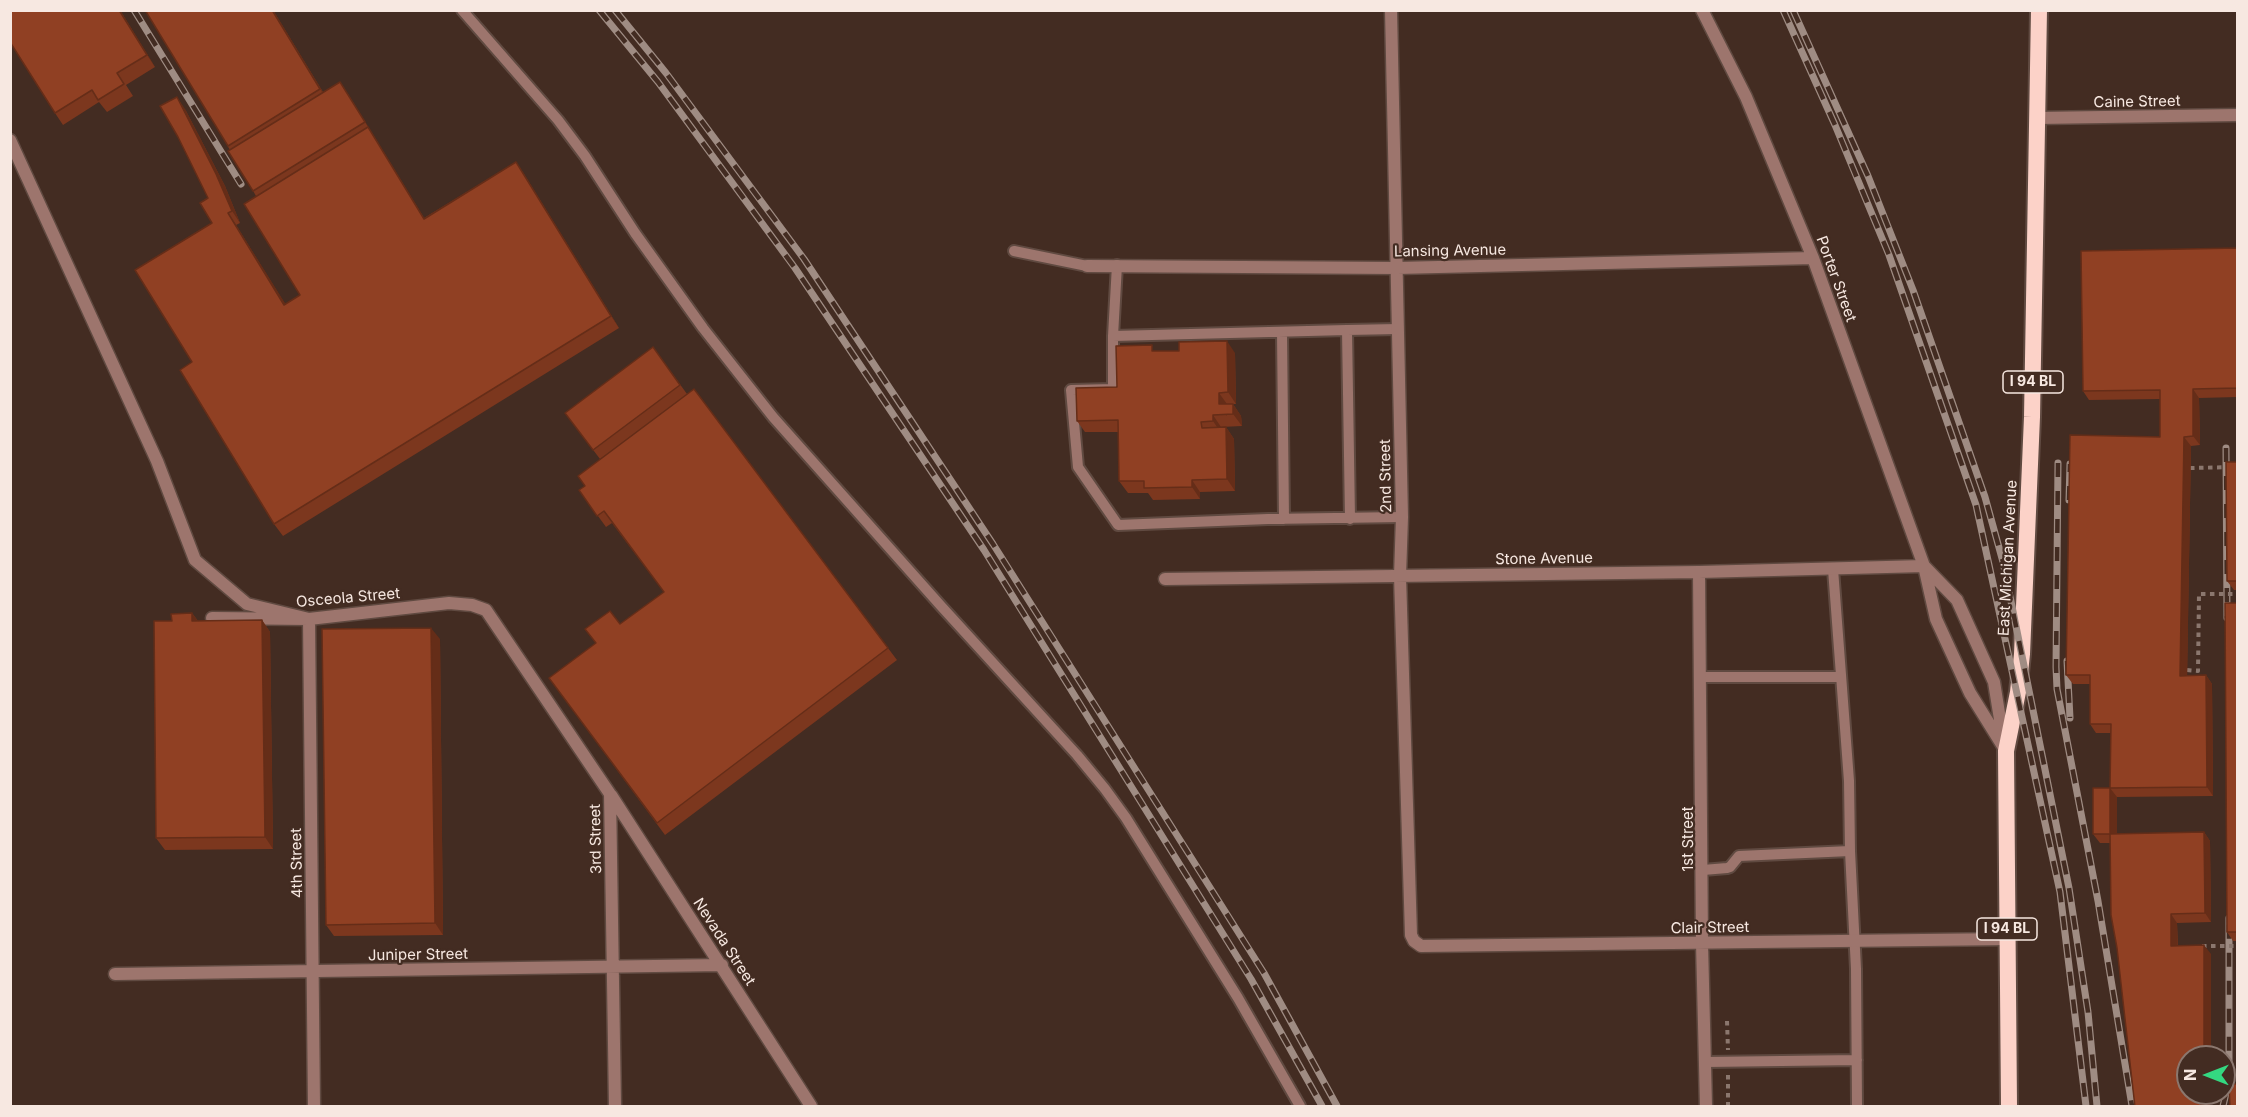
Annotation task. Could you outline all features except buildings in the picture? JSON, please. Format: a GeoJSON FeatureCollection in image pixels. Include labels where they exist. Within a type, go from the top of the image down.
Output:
{"type":"FeatureCollection","features":[{"type":"Feature","properties":{"kind":"highway","name":"East Michigan Avenue"},"geometry":{"type":"LineString","coordinates":[[2009,1107],[2006,751],[2018,692],[2022,642],[2032,417],[2039,10]]}},
{"type":"Feature","properties":{"kind":"street","name":"2nd Street"},"geometry":{"type":"LineString","coordinates":[[1391,10],[1402,518],[1400,576],[1411,935],[1414,941]]}},
{"type":"Feature","properties":{"kind":"street","name":"Porter Street"},"geometry":{"type":"LineString","coordinates":[[1702,10],[1746,97],[1813,258],[1924,566],[1936,619],[1970,693],[2006,751]]}},
{"type":"Feature","properties":{"kind":"street","name":"Caine Street"},"geometry":{"type":"LineString","coordinates":[[2037,118],[2238,115]]}},
{"type":"Feature","properties":{"kind":"street"},"geometry":{"type":"LineString","coordinates":[[10,140],[157,461],[195,560],[247,603],[309,619]]}},
{"type":"Feature","properties":{"kind":"street","name":"Lansing Avenue"},"geometry":{"type":"LineString","coordinates":[[1087,266],[1397,268],[1813,258]]}},
{"type":"Feature","properties":{"kind":"street","name":"Porter Street"},"geometry":{"type":"LineString","coordinates":[[1924,566],[1957,600],[1994,682],[2006,751]]}},
{"type":"Feature","properties":{"kind":"street","name":"Stone Avenue"},"geometry":{"type":"LineString","coordinates":[[1165,579],[1699,572],[1924,566]]}},
{"type":"Feature","properties":{"kind":"street","name":"1st Street"},"geometry":{"type":"LineString","coordinates":[[1699,572],[1702,943],[1706,1107]]}},
{"type":"Feature","properties":{"kind":"street","name":"Osceola Street"},"geometry":{"type":"LineString","coordinates":[[212,618],[309,619],[449,603],[472,605],[486,610]]}},
{"type":"Feature","properties":{"kind":"street","name":"3rd Street"},"geometry":{"type":"LineString","coordinates":[[486,610],[610,794],[615,966],[615,1107]]}},
{"type":"Feature","properties":{"kind":"street","name":"4th Street"},"geometry":{"type":"LineString","coordinates":[[309,619],[314,1107]]}},
{"type":"Feature","properties":{"kind":"street","name":"Nevada Street"},"geometry":{"type":"LineString","coordinates":[[610,794],[722,965],[811,1107]]}},
{"type":"Feature","properties":{"kind":"street","name":"Clair Street"},"geometry":{"type":"LineString","coordinates":[[1414,941],[1421,946],[2007,939]]}},
{"type":"Feature","properties":{"kind":"street","name":"Juniper Street"},"geometry":{"type":"LineString","coordinates":[[115,974],[722,965]]}},
{"type":"Feature","properties":{"kind":"lane"},"geometry":{"type":"LineString","coordinates":[[462,10],[558,120],[585,156],[635,233],[704,328],[773,417],[1105,789],[1126,818],[1231,988],[1300,1107]]}},
{"type":"Feature","properties":{"kind":"lane"},"geometry":{"type":"LineString","coordinates":[[1014,251],[1087,266]]}},
{"type":"Feature","properties":{"kind":"lane"},"geometry":{"type":"LineString","coordinates":[[1117,265],[1113,389],[1071,390],[1078,467],[1118,525],[1284,519],[1402,518]]}},
{"type":"Feature","properties":{"kind":"lane"},"geometry":{"type":"LineString","coordinates":[[1113,336],[1197,332],[1398,329]]}},
{"type":"Feature","properties":{"kind":"lane"},"geometry":{"type":"LineString","coordinates":[[1347,330],[1350,519]]}},
{"type":"Feature","properties":{"kind":"lane"},"geometry":{"type":"LineString","coordinates":[[1282,332],[1284,519]]}},
{"type":"Feature","properties":{"kind":"lane"},"geometry":{"type":"LineString","coordinates":[[1833,569],[1849,781],[1856,969],[1857,1107]]}},
{"type":"Feature","properties":{"kind":"lane"},"geometry":{"type":"LineString","coordinates":[[1701,677],[1841,677]]}},
{"type":"Feature","properties":{"kind":"lane"},"geometry":{"type":"LineString","coordinates":[[1703,870],[1730,867],[1739,856],[1850,851]]}},
{"type":"Feature","properties":{"kind":"lane"},"geometry":{"type":"LineString","coordinates":[[1706,1062],[1857,1060]]}},
{"type":"Feature","properties":{"kind":"path"},"geometry":{"type":"LineString","coordinates":[[2190,468],[2238,467]]}},
{"type":"Feature","properties":{"kind":"path"},"geometry":{"type":"LineString","coordinates":[[2187,670],[2198,671],[2199,594],[2238,594]]}},
{"type":"Feature","properties":{"kind":"path"},"geometry":{"type":"LineString","coordinates":[[2202,946],[2238,946]]}},
{"type":"Feature","properties":{"kind":"railway"},"geometry":{"type":"LineString","coordinates":[[134,10],[241,184]]}},
{"type":"Feature","properties":{"kind":"railway"},"geometry":{"type":"LineString","coordinates":[[599,10],[658,82],[795,268],[984,550],[1251,979],[1322,1106]]}},
{"type":"Feature","properties":{"kind":"railway"},"geometry":{"type":"LineString","coordinates":[[615,10],[666,73],[804,259],[993,544],[1264,973],[1337,1106]]}},
{"type":"Feature","properties":{"kind":"railway"},"geometry":{"type":"LineString","coordinates":[[1783,10],[1835,125],[1889,255],[1976,505],[2060,892],[2086,1106]]}},
{"type":"Feature","properties":{"kind":"railway"},"geometry":{"type":"LineString","coordinates":[[1793,10],[1868,176],[1913,290],[1985,497],[2003,562],[2069,888],[2088,1012],[2097,1106]]}},
{"type":"Feature","properties":{"kind":"railway"},"geometry":{"type":"LineString","coordinates":[[2226,448],[2227,618]]}},
{"type":"Feature","properties":{"kind":"railway"},"geometry":{"type":"LineString","coordinates":[[2058,463],[2057,689],[2098,901],[2132,1106]]}},
{"type":"Feature","properties":{"kind":"railway"},"geometry":{"type":"LineString","coordinates":[[2069,500],[2070,464]]}},
{"type":"Feature","properties":{"kind":"railway"},"geometry":{"type":"LineString","coordinates":[[2067,661],[2070,718]]}},
{"type":"Feature","properties":{"kind":"railway"},"geometry":{"type":"LineString","coordinates":[[2223,1106],[2229,1081],[2229,918]]}}]}
